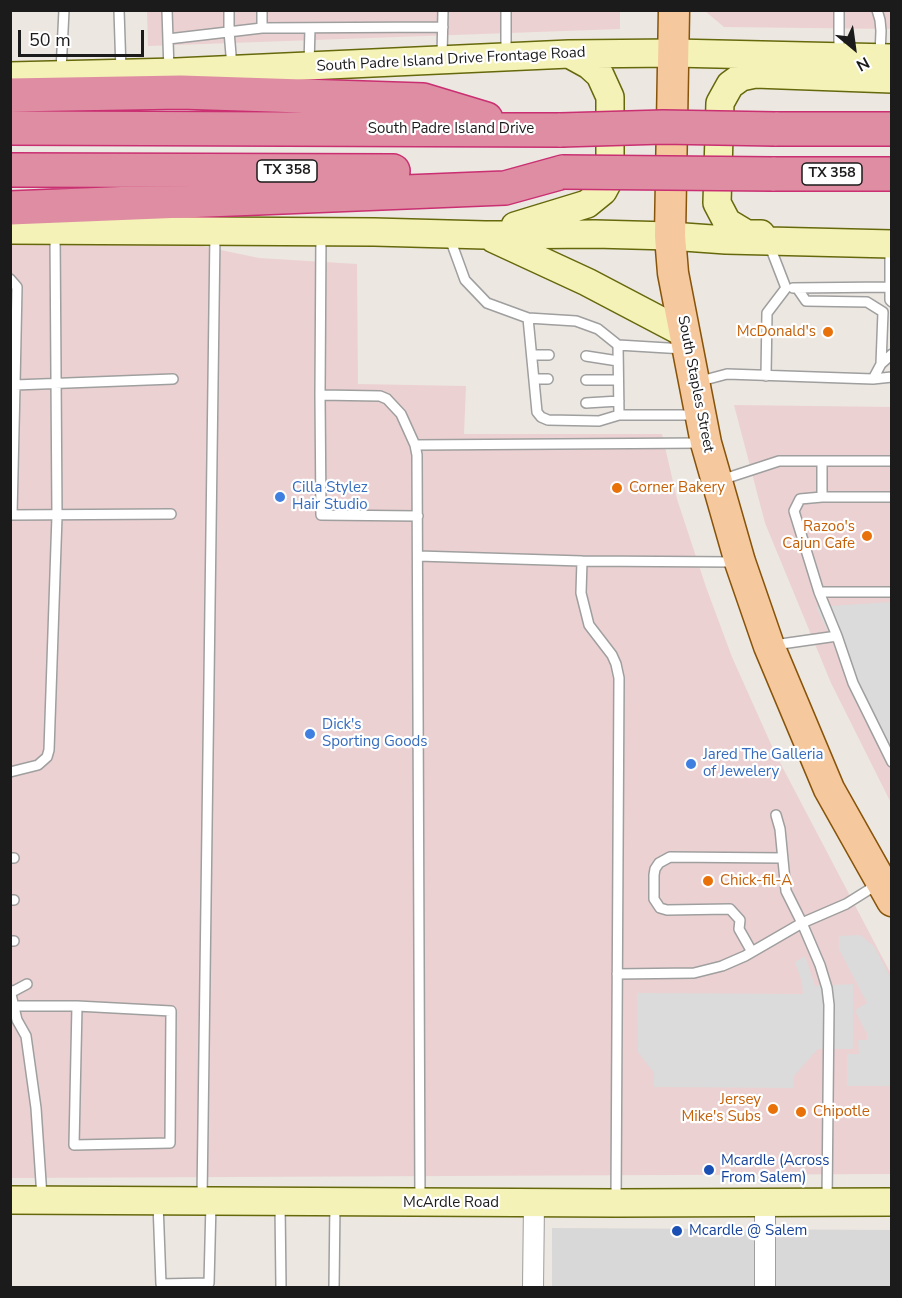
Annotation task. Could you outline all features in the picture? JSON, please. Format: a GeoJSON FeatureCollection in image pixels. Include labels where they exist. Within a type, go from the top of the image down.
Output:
{"type":"FeatureCollection","features":[{"type":"Feature","properties":{"kind":"highway"},"geometry":{"type":"LineString","coordinates":[[10,95],[181,92],[423,100],[516,129]]}},
{"type":"Feature","properties":{"kind":"highway","name":"South Padre Island Drive"},"geometry":{"type":"LineString","coordinates":[[10,128],[891,129]]}},
{"type":"Feature","properties":{"kind":"highway","name":"TX 358"},"geometry":{"type":"LineString","coordinates":[[10,170],[891,174]]}},
{"type":"Feature","properties":{"kind":"highway"},"geometry":{"type":"LineString","coordinates":[[10,208],[505,188],[563,172]]}},
{"type":"Feature","properties":{"kind":"main road","name":"South Staples Street"},"geometry":{"type":"LineString","coordinates":[[674,10],[670,236],[673,273],[703,429],[740,562],[769,646],[829,789],[888,887]]}},
{"type":"Feature","properties":{"kind":"main road","name":"South Padre Island Drive Frontage Road"},"geometry":{"type":"LineString","coordinates":[[10,75],[232,70],[569,54],[839,56],[888,65]]}},
{"type":"Feature","properties":{"kind":"main road"},"geometry":{"type":"LineString","coordinates":[[485,235],[587,204],[603,190],[610,178],[610,97],[600,75],[589,65],[569,54]]}},
{"type":"Feature","properties":{"kind":"main road"},"geometry":{"type":"LineString","coordinates":[[888,65],[755,74],[741,77],[730,84],[720,103],[717,203],[727,222],[747,234],[876,235],[891,244]]}},
{"type":"Feature","properties":{"kind":"main road"},"geometry":{"type":"LineString","coordinates":[[10,230],[595,234],[891,244]]}},
{"type":"Feature","properties":{"kind":"main road"},"geometry":{"type":"LineString","coordinates":[[485,235],[507,243],[587,282],[686,341]]}},
{"type":"Feature","properties":{"kind":"main road","name":"McArdle Road"},"geometry":{"type":"LineString","coordinates":[[10,1200],[534,1203],[891,1202]]}},
{"type":"Feature","properties":{"kind":"street"},"geometry":{"type":"LineString","coordinates":[[534,1203],[534,1287]]}},
{"type":"Feature","properties":{"kind":"street"},"geometry":{"type":"LineString","coordinates":[[765,1203],[765,1287]]}},
{"type":"Feature","properties":{"kind":"lane"},"geometry":{"type":"LineString","coordinates":[[61,75],[64,10]]}},
{"type":"Feature","properties":{"kind":"lane"},"geometry":{"type":"LineString","coordinates":[[119,10],[121,73]]}},
{"type":"Feature","properties":{"kind":"lane"},"geometry":{"type":"LineString","coordinates":[[167,10],[169,72]]}},
{"type":"Feature","properties":{"kind":"lane"},"geometry":{"type":"LineString","coordinates":[[230,10],[232,70]]}},
{"type":"Feature","properties":{"kind":"lane"},"geometry":{"type":"LineString","coordinates":[[262,10],[262,28]]}},
{"type":"Feature","properties":{"kind":"lane"},"geometry":{"type":"LineString","coordinates":[[442,60],[443,10]]}},
{"type":"Feature","properties":{"kind":"lane"},"geometry":{"type":"LineString","coordinates":[[506,10],[506,57]]}},
{"type":"Feature","properties":{"kind":"lane"},"geometry":{"type":"LineString","coordinates":[[839,10],[839,56]]}},
{"type":"Feature","properties":{"kind":"lane"},"geometry":{"type":"LineString","coordinates":[[877,10],[888,65]]}},
{"type":"Feature","properties":{"kind":"lane"},"geometry":{"type":"LineString","coordinates":[[168,39],[262,28],[443,27]]}},
{"type":"Feature","properties":{"kind":"lane"},"geometry":{"type":"LineString","coordinates":[[309,66],[310,28]]}},
{"type":"Feature","properties":{"kind":"lane"},"geometry":{"type":"LineString","coordinates":[[10,772],[38,765],[47,758],[49,750],[57,516],[55,231]]}},
{"type":"Feature","properties":{"kind":"lane"},"geometry":{"type":"LineString","coordinates":[[158,1201],[161,1284],[209,1282],[207,1201],[215,231]]}},
{"type":"Feature","properties":{"kind":"lane"},"geometry":{"type":"LineString","coordinates":[[321,231],[321,515],[418,516]]}},
{"type":"Feature","properties":{"kind":"lane"},"geometry":{"type":"LineString","coordinates":[[448,234],[465,280],[487,303],[528,318],[576,321],[598,329],[618,345],[686,341]]}},
{"type":"Feature","properties":{"kind":"lane"},"geometry":{"type":"LineString","coordinates":[[767,241],[786,288]]}},
{"type":"Feature","properties":{"kind":"lane"},"geometry":{"type":"LineString","coordinates":[[891,244],[891,302]]}},
{"type":"Feature","properties":{"kind":"lane"},"geometry":{"type":"LineString","coordinates":[[10,279],[17,287],[11,515],[171,514]]}},
{"type":"Feature","properties":{"kind":"lane"},"geometry":{"type":"LineString","coordinates":[[786,288],[890,287]]}},
{"type":"Feature","properties":{"kind":"lane"},"geometry":{"type":"LineString","coordinates":[[766,376],[767,313],[786,288]]}},
{"type":"Feature","properties":{"kind":"lane"},"geometry":{"type":"LineString","coordinates":[[797,288],[806,301],[867,302],[891,319]]}},
{"type":"Feature","properties":{"kind":"lane"},"geometry":{"type":"LineString","coordinates":[[881,364],[883,312]]}},
{"type":"Feature","properties":{"kind":"lane"},"geometry":{"type":"LineString","coordinates":[[528,318],[537,412],[541,417],[548,420],[599,421],[619,416],[703,429]]}},
{"type":"Feature","properties":{"kind":"lane"},"geometry":{"type":"LineString","coordinates":[[618,345],[619,416]]}},
{"type":"Feature","properties":{"kind":"lane"},"geometry":{"type":"LineString","coordinates":[[873,379],[881,364],[891,354]]}},
{"type":"Feature","properties":{"kind":"lane"},"geometry":{"type":"LineString","coordinates":[[532,356],[549,355]]}},
{"type":"Feature","properties":{"kind":"lane"},"geometry":{"type":"LineString","coordinates":[[586,356],[618,362]]}},
{"type":"Feature","properties":{"kind":"lane"},"geometry":{"type":"LineString","coordinates":[[694,383],[727,374],[873,379],[891,377]]}},
{"type":"Feature","properties":{"kind":"lane"},"geometry":{"type":"LineString","coordinates":[[15,385],[172,379]]}},
{"type":"Feature","properties":{"kind":"lane"},"geometry":{"type":"LineString","coordinates":[[534,379],[548,379]]}},
{"type":"Feature","properties":{"kind":"lane"},"geometry":{"type":"LineString","coordinates":[[586,380],[618,380]]}},
{"type":"Feature","properties":{"kind":"lane"},"geometry":{"type":"LineString","coordinates":[[320,395],[380,396],[387,399],[401,414],[415,445],[418,516],[420,1202]]}},
{"type":"Feature","properties":{"kind":"lane"},"geometry":{"type":"LineString","coordinates":[[586,403],[619,401]]}},
{"type":"Feature","properties":{"kind":"lane"},"geometry":{"type":"LineString","coordinates":[[536,403],[548,403]]}},
{"type":"Feature","properties":{"kind":"lane"},"geometry":{"type":"LineString","coordinates":[[415,445],[703,429]]}},
{"type":"Feature","properties":{"kind":"lane"},"geometry":{"type":"LineString","coordinates":[[716,482],[778,461],[891,462]]}},
{"type":"Feature","properties":{"kind":"lane"},"geometry":{"type":"LineString","coordinates":[[822,462],[822,497]]}},
{"type":"Feature","properties":{"kind":"lane"},"geometry":{"type":"LineString","coordinates":[[891,497],[800,499],[794,511],[819,592],[853,683],[891,762]]}},
{"type":"Feature","properties":{"kind":"lane"},"geometry":{"type":"LineString","coordinates":[[418,556],[582,561],[740,562]]}},
{"type":"Feature","properties":{"kind":"lane"},"geometry":{"type":"LineString","coordinates":[[582,561],[581,593],[589,625],[612,655],[619,678],[616,1203]]}},
{"type":"Feature","properties":{"kind":"lane"},"geometry":{"type":"LineString","coordinates":[[819,592],[891,592]]}},
{"type":"Feature","properties":{"kind":"lane"},"geometry":{"type":"LineString","coordinates":[[769,646],[837,636]]}},
{"type":"Feature","properties":{"kind":"lane"},"geometry":{"type":"LineString","coordinates":[[776,815],[780,829],[786,891],[820,967],[829,1005],[827,1203]]}},
{"type":"Feature","properties":{"kind":"lane"},"geometry":{"type":"LineString","coordinates":[[752,951],[739,929],[740,920],[730,909],[667,910],[660,908],[654,899],[655,869],[659,863],[670,857],[782,858]]}},
{"type":"Feature","properties":{"kind":"lane"},"geometry":{"type":"LineString","coordinates":[[617,974],[694,973],[722,966],[802,923],[888,887]]}},
{"type":"Feature","properties":{"kind":"lane"},"geometry":{"type":"LineString","coordinates":[[27,984],[11,991],[12,1007],[14,1023],[26,1036],[33,1088],[42,1200]]}},
{"type":"Feature","properties":{"kind":"lane"},"geometry":{"type":"LineString","coordinates":[[12,1007],[77,1006],[171,1011],[170,1143],[74,1145],[77,1006]]}},
{"type":"Feature","properties":{"kind":"lane"},"geometry":{"type":"LineString","coordinates":[[280,1201],[281,1287]]}},
{"type":"Feature","properties":{"kind":"lane"},"geometry":{"type":"LineString","coordinates":[[334,1287],[335,1202]]}},
{"type":"Feature","properties":{"kind":"shaded area"},"geometry":{"type":"Polygon","coordinates":[[[147,11],[620,11],[620,29],[148,46],[147,11]]]}},
{"type":"Feature","properties":{"kind":"shaded area"},"geometry":{"type":"Polygon","coordinates":[[[705,11],[891,11],[891,29],[724,27],[705,11]]]}},
{"type":"Feature","properties":{"kind":"shaded area"},"geometry":{"type":"Polygon","coordinates":[[[11,243],[192,244],[259,258],[357,264],[358,384],[466,386],[464,434],[662,434],[677,499],[732,657],[775,753],[891,974],[891,1174],[11,1178],[11,243]]]}},
{"type":"Feature","properties":{"kind":"shaded area"},"geometry":{"type":"Polygon","coordinates":[[[734,405],[891,407],[891,803],[831,683],[765,523],[734,405]]]}},
{"type":"Feature","properties":{"kind":"shaded area"},"geometry":{"type":"Polygon","coordinates":[[[891,602],[891,762],[816,607],[891,602]]]}},
{"type":"Feature","properties":{"kind":"shaded area"},"geometry":{"type":"Polygon","coordinates":[[[860,935],[874,946],[891,979],[891,1086],[847,1086],[847,1054],[859,1054],[858,1040],[867,1040],[867,1034],[855,1010],[867,1003],[839,949],[839,936],[860,935]]]}},
{"type":"Feature","properties":{"kind":"shaded area"},"geometry":{"type":"Polygon","coordinates":[[[805,956],[815,986],[853,984],[853,1049],[818,1049],[794,1076],[794,1088],[654,1087],[654,1073],[638,1052],[637,993],[803,994],[802,982],[795,962],[805,956]]]}},
{"type":"Feature","properties":{"kind":"shaded area"},"geometry":{"type":"Polygon","coordinates":[[[552,1228],[891,1230],[891,1287],[552,1288],[552,1228]]]}},
{"type":"Feature","properties":{"kind":"place","name":"McDonald's"},"geometry":{"type":"Point","coordinates":[828,332]}},
{"type":"Feature","properties":{"kind":"place","name":"Corner Bakery"},"geometry":{"type":"Point","coordinates":[617,488]}},
{"type":"Feature","properties":{"kind":"place","name":"Cilla Stylez Hair Studio"},"geometry":{"type":"Point","coordinates":[280,497]}},
{"type":"Feature","properties":{"kind":"place","name":"Razoo's Cajun Cafe"},"geometry":{"type":"Point","coordinates":[867,536]}},
{"type":"Feature","properties":{"kind":"place","name":"Dick's Sporting Goods"},"geometry":{"type":"Point","coordinates":[310,734]}},
{"type":"Feature","properties":{"kind":"place","name":"Jared The Galleria of Jewelery"},"geometry":{"type":"Point","coordinates":[691,764]}},
{"type":"Feature","properties":{"kind":"place","name":"Chick-fil-A"},"geometry":{"type":"Point","coordinates":[708,881]}},
{"type":"Feature","properties":{"kind":"place","name":"Jersey Mike's Subs"},"geometry":{"type":"Point","coordinates":[773,1109]}},
{"type":"Feature","properties":{"kind":"place","name":"Chipotle"},"geometry":{"type":"Point","coordinates":[801,1112]}},
{"type":"Feature","properties":{"kind":"place","name":"Mcardle (Across From Salem)"},"geometry":{"type":"Point","coordinates":[709,1170]}},
{"type":"Feature","properties":{"kind":"place","name":"Mcardle @ Salem"},"geometry":{"type":"Point","coordinates":[677,1231]}}]}
